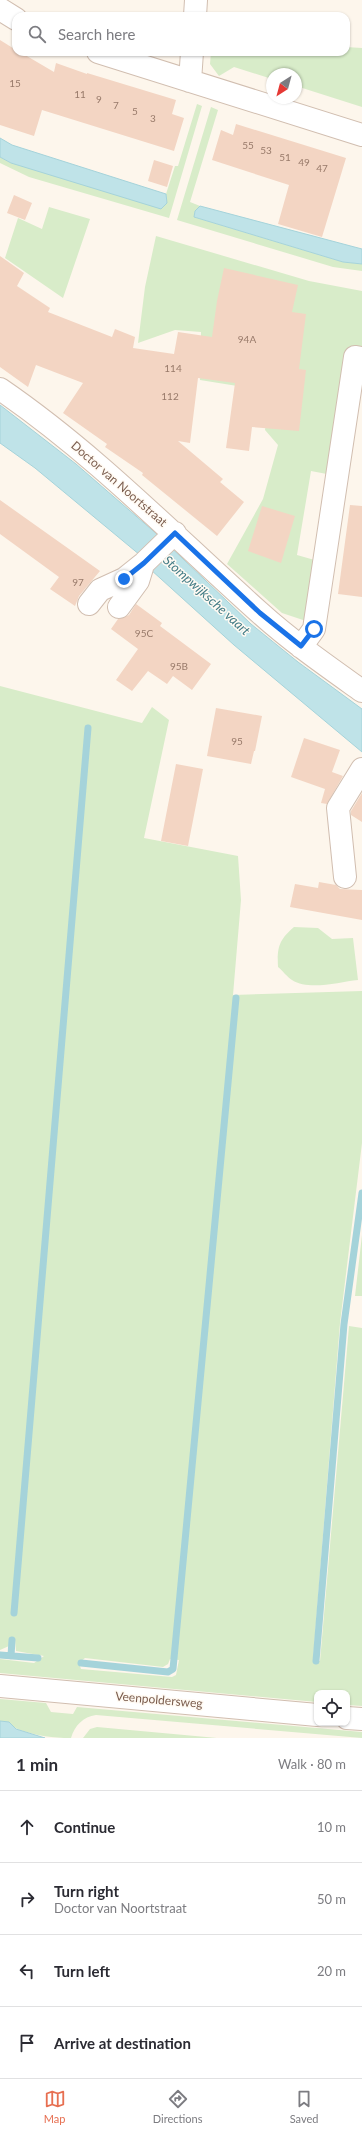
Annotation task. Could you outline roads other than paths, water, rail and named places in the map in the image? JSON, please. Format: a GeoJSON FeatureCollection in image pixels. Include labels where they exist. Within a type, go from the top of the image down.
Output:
{"type":"FeatureCollection","features":[{"type":"Feature","properties":{"kind":"street"},"geometry":{"type":"LineString","coordinates":[[195,12],[196,0]]}},
{"type":"Feature","properties":{"kind":"street"},"geometry":{"type":"LineString","coordinates":[[0,9],[12,16]]}},
{"type":"Feature","properties":{"kind":"street"},"geometry":{"type":"LineString","coordinates":[[111,56],[362,135]]}},
{"type":"Feature","properties":{"kind":"street"},"geometry":{"type":"LineString","coordinates":[[190,81],[192,56]]}},
{"type":"Feature","properties":{"kind":"street"},"geometry":{"type":"LineString","coordinates":[[301,646],[314,629],[355,357],[362,358]]}},
{"type":"Feature","properties":{"kind":"street","name":"Doctor van Noortstraat"},"geometry":{"type":"LineString","coordinates":[[0,389],[101,468],[171,536],[260,613],[301,646],[362,691]]}},
{"type":"Feature","properties":{"kind":"street"},"geometry":{"type":"LineString","coordinates":[[89,604],[100,590],[124,579],[144,563],[171,536]]}},
{"type":"Feature","properties":{"kind":"street"},"geometry":{"type":"LineString","coordinates":[[119,607],[138,581],[144,563]]}},
{"type":"Feature","properties":{"kind":"street"},"geometry":{"type":"LineString","coordinates":[[345,877],[338,808],[362,769]]}},
{"type":"Feature","properties":{"kind":"street","name":"Veenpoldersweg"},"geometry":{"type":"LineString","coordinates":[[0,1686],[314,1715]]}},
{"type":"Feature","properties":{"kind":"street"},"geometry":{"type":"LineString","coordinates":[[350,1718],[362,1719]]}},
{"type":"Feature","properties":{"kind":"water"},"geometry":{"type":"Polygon","coordinates":[[[0,138],[12,145],[166,194],[167,203],[161,209],[11,163],[0,157],[0,138]]]}},
{"type":"Feature","properties":{"kind":"water"},"geometry":{"type":"Polygon","coordinates":[[[200,206],[362,249],[362,264],[343,262],[194,217],[195,211],[200,206]]]}},
{"type":"Feature","properties":{"kind":"water","name":"Stompwijksche vaart"},"geometry":{"type":"Polygon","coordinates":[[[0,405],[76,464],[159,536],[251,624],[298,662],[362,709],[362,752],[234,645],[150,569],[152,565],[35,468],[0,443],[0,405]]]}},
{"type":"Feature","properties":{"kind":"water"},"geometry":{"type":"Polygon","coordinates":[[[0,1721],[9,1722],[16,1729],[45,1738],[0,1738],[0,1721]]]}},
{"type":"Feature","properties":{"kind":"waterway"},"geometry":{"type":"LineString","coordinates":[[14,1613],[88,728]]}},
{"type":"Feature","properties":{"kind":"waterway"},"geometry":{"type":"LineString","coordinates":[[81,1663],[168,1672],[173,1669],[236,998]]}},
{"type":"Feature","properties":{"kind":"waterway"},"geometry":{"type":"LineString","coordinates":[[316,1661],[344,1324],[362,1193]]}},
{"type":"Feature","properties":{"kind":"waterway"},"geometry":{"type":"LineString","coordinates":[[11,1656],[12,1640]]}},
{"type":"Feature","properties":{"kind":"waterway"},"geometry":{"type":"LineString","coordinates":[[0,1655],[38,1658]]}}]}
